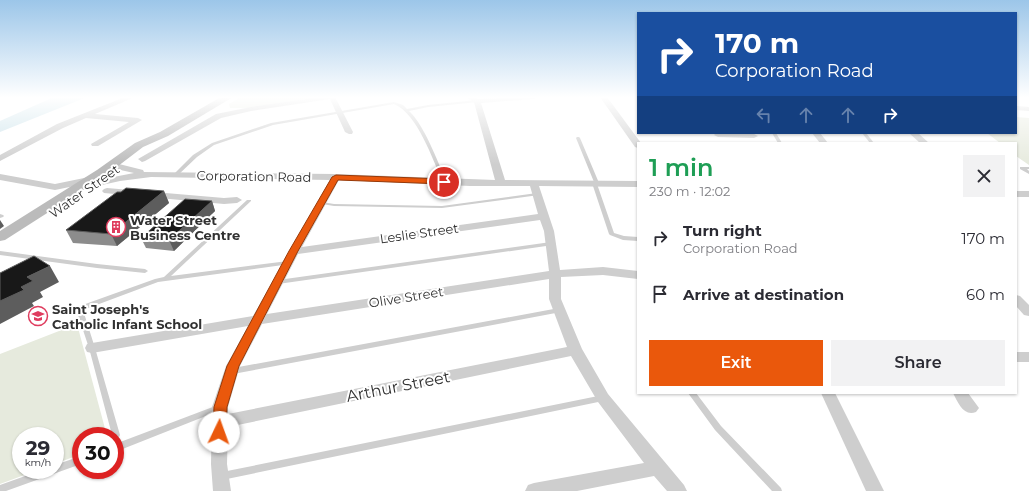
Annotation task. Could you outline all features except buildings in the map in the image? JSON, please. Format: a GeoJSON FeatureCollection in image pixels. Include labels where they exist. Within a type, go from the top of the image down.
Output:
{"type":"FeatureCollection","features":[{"type":"Feature","properties":{"kind":"street"},"geometry":{"type":"LineString","coordinates":[[0,158],[60,126],[75,120]]}},
{"type":"Feature","properties":{"kind":"street"},"geometry":{"type":"LineString","coordinates":[[95,144],[137,120]]}},
{"type":"Feature","properties":{"kind":"street","name":"Water Street"},"geometry":{"type":"LineString","coordinates":[[0,241],[47,217],[101,173],[139,145],[164,134],[188,120]]}},
{"type":"Feature","properties":{"kind":"street"},"geometry":{"type":"LineString","coordinates":[[184,122],[196,120]]}},
{"type":"Feature","properties":{"kind":"street"},"geometry":{"type":"LineString","coordinates":[[142,159],[211,120]]}},
{"type":"Feature","properties":{"kind":"street"},"geometry":{"type":"LineString","coordinates":[[342,120],[349,132]]}},
{"type":"Feature","properties":{"kind":"street"},"geometry":{"type":"LineString","coordinates":[[482,120],[501,184]]}},
{"type":"Feature","properties":{"kind":"street"},"geometry":{"type":"LineString","coordinates":[[620,120],[637,145]]}},
{"type":"Feature","properties":{"kind":"street","name":"Water Street"},"geometry":{"type":"LineString","coordinates":[[0,238],[63,198],[119,167],[153,144],[164,134]]}},
{"type":"Feature","properties":{"kind":"street"},"geometry":{"type":"LineString","coordinates":[[817,134],[823,142]]}},
{"type":"Feature","properties":{"kind":"street"},"geometry":{"type":"LineString","coordinates":[[914,134],[923,142]]}},
{"type":"Feature","properties":{"kind":"street"},"geometry":{"type":"LineString","coordinates":[[729,142],[722,135],[754,136]]}},
{"type":"Feature","properties":{"kind":"street"},"geometry":{"type":"LineString","coordinates":[[101,173],[119,167],[150,174]]}},
{"type":"Feature","properties":{"kind":"street"},"geometry":{"type":"LineString","coordinates":[[132,193],[150,174]]}},
{"type":"Feature","properties":{"kind":"street","name":"Corporation Road"},"geometry":{"type":"LineString","coordinates":[[55,187],[150,174],[336,177],[501,184],[536,189],[560,183],[637,184]]}},
{"type":"Feature","properties":{"kind":"street"},"geometry":{"type":"LineString","coordinates":[[0,177],[55,187],[60,191],[63,198]]}},
{"type":"Feature","properties":{"kind":"street"},"geometry":{"type":"LineString","coordinates":[[222,491],[218,464],[220,407],[231,371],[291,257],[336,177]]}},
{"type":"Feature","properties":{"kind":"street"},"geometry":{"type":"LineString","coordinates":[[536,189],[545,216],[551,244],[555,274],[556,299],[559,310],[576,350],[603,398],[678,491]]}},
{"type":"Feature","properties":{"kind":"street"},"geometry":{"type":"LineString","coordinates":[[107,191],[223,203],[238,200]]}},
{"type":"Feature","properties":{"kind":"street"},"geometry":{"type":"LineString","coordinates":[[1017,194],[1029,194]]}},
{"type":"Feature","properties":{"kind":"street","name":"Leslie Street"},"geometry":{"type":"LineString","coordinates":[[291,257],[545,216]]}},
{"type":"Feature","properties":{"kind":"street","name":"Olive Street"},"geometry":{"type":"LineString","coordinates":[[92,348],[257,320],[555,274],[603,271],[637,275]]}},
{"type":"Feature","properties":{"kind":"street"},"geometry":{"type":"LineString","coordinates":[[1017,300],[1029,312]]}},
{"type":"Feature","properties":{"kind":"street","name":"Arthur Street"},"geometry":{"type":"LineString","coordinates":[[220,422],[576,350]]}},
{"type":"Feature","properties":{"kind":"street"},"geometry":{"type":"LineString","coordinates":[[1017,357],[1029,357]]}},
{"type":"Feature","properties":{"kind":"street"},"geometry":{"type":"LineString","coordinates":[[828,394],[875,491]]}},
{"type":"Feature","properties":{"kind":"street"},"geometry":{"type":"LineString","coordinates":[[961,394],[971,408]]}},
{"type":"Feature","properties":{"kind":"street"},"geometry":{"type":"LineString","coordinates":[[534,491],[658,468]]}},
{"type":"Feature","properties":{"kind":"lane"},"geometry":{"type":"LineString","coordinates":[[175,175],[195,156],[213,144],[272,124],[294,120]]}},
{"type":"Feature","properties":{"kind":"lane"},"geometry":{"type":"LineString","coordinates":[[413,120],[422,132],[444,182]]}},
{"type":"Feature","properties":{"kind":"lane"},"geometry":{"type":"LineString","coordinates":[[865,134],[871,142]]}},
{"type":"Feature","properties":{"kind":"lane"},"geometry":{"type":"LineString","coordinates":[[578,138],[596,183],[612,234],[623,238],[637,239]]}},
{"type":"Feature","properties":{"kind":"lane"},"geometry":{"type":"LineString","coordinates":[[1029,168],[1022,168],[1029,174]]}},
{"type":"Feature","properties":{"kind":"lane"},"geometry":{"type":"LineString","coordinates":[[322,202],[334,205],[442,207],[536,189]]}},
{"type":"Feature","properties":{"kind":"lane"},"geometry":{"type":"LineString","coordinates":[[165,279],[249,201]]}},
{"type":"Feature","properties":{"kind":"lane"},"geometry":{"type":"LineString","coordinates":[[278,282],[551,244]]}},
{"type":"Feature","properties":{"kind":"lane"},"geometry":{"type":"LineString","coordinates":[[0,253],[145,271]]}},
{"type":"Feature","properties":{"kind":"lane"},"geometry":{"type":"LineString","coordinates":[[114,427],[92,348],[79,308],[157,280],[291,257]]}},
{"type":"Feature","properties":{"kind":"lane"},"geometry":{"type":"LineString","coordinates":[[231,371],[559,310]]}},
{"type":"Feature","properties":{"kind":"lane"},"geometry":{"type":"LineString","coordinates":[[693,394],[718,428],[778,491]]}},
{"type":"Feature","properties":{"kind":"lane"},"geometry":{"type":"LineString","coordinates":[[220,477],[603,398]]}},
{"type":"Feature","properties":{"kind":"lane"},"geometry":{"type":"LineString","coordinates":[[124,444],[220,407]]}},
{"type":"Feature","properties":{"kind":"lane"},"geometry":{"type":"LineString","coordinates":[[0,489],[28,479]]}},
{"type":"Feature","properties":{"kind":"shaded area"},"geometry":{"type":"Polygon","coordinates":[[[1017,120],[1029,120],[1029,165],[1017,157],[1017,142],[999,142],[988,134],[1017,134],[1017,120]]]}},
{"type":"Feature","properties":{"kind":"shaded area"},"geometry":{"type":"Polygon","coordinates":[[[77,324],[105,427],[72,427],[72,457],[64,461],[64,427],[12,427],[12,479],[14,479],[0,484],[0,354],[77,324]]]}},
{"type":"Feature","properties":{"kind":"water"},"geometry":{"type":"Polygon","coordinates":[[[2,120],[30,120],[0,132],[0,121],[2,120]]]}},
{"type":"Feature","properties":{"kind":"place","name":"Water Street Business Centre"},"geometry":{"type":"Point","coordinates":[116,227]}},
{"type":"Feature","properties":{"kind":"place","name":"Saint Joseph's Catholic Infant School"},"geometry":{"type":"Point","coordinates":[38,316]}},
{"type":"Feature","properties":{"kind":"route"},"geometry":{"type":"LineString","coordinates":[[219,432],[220,407],[233,366],[294,251],[336,177],[444,182]]}}]}
